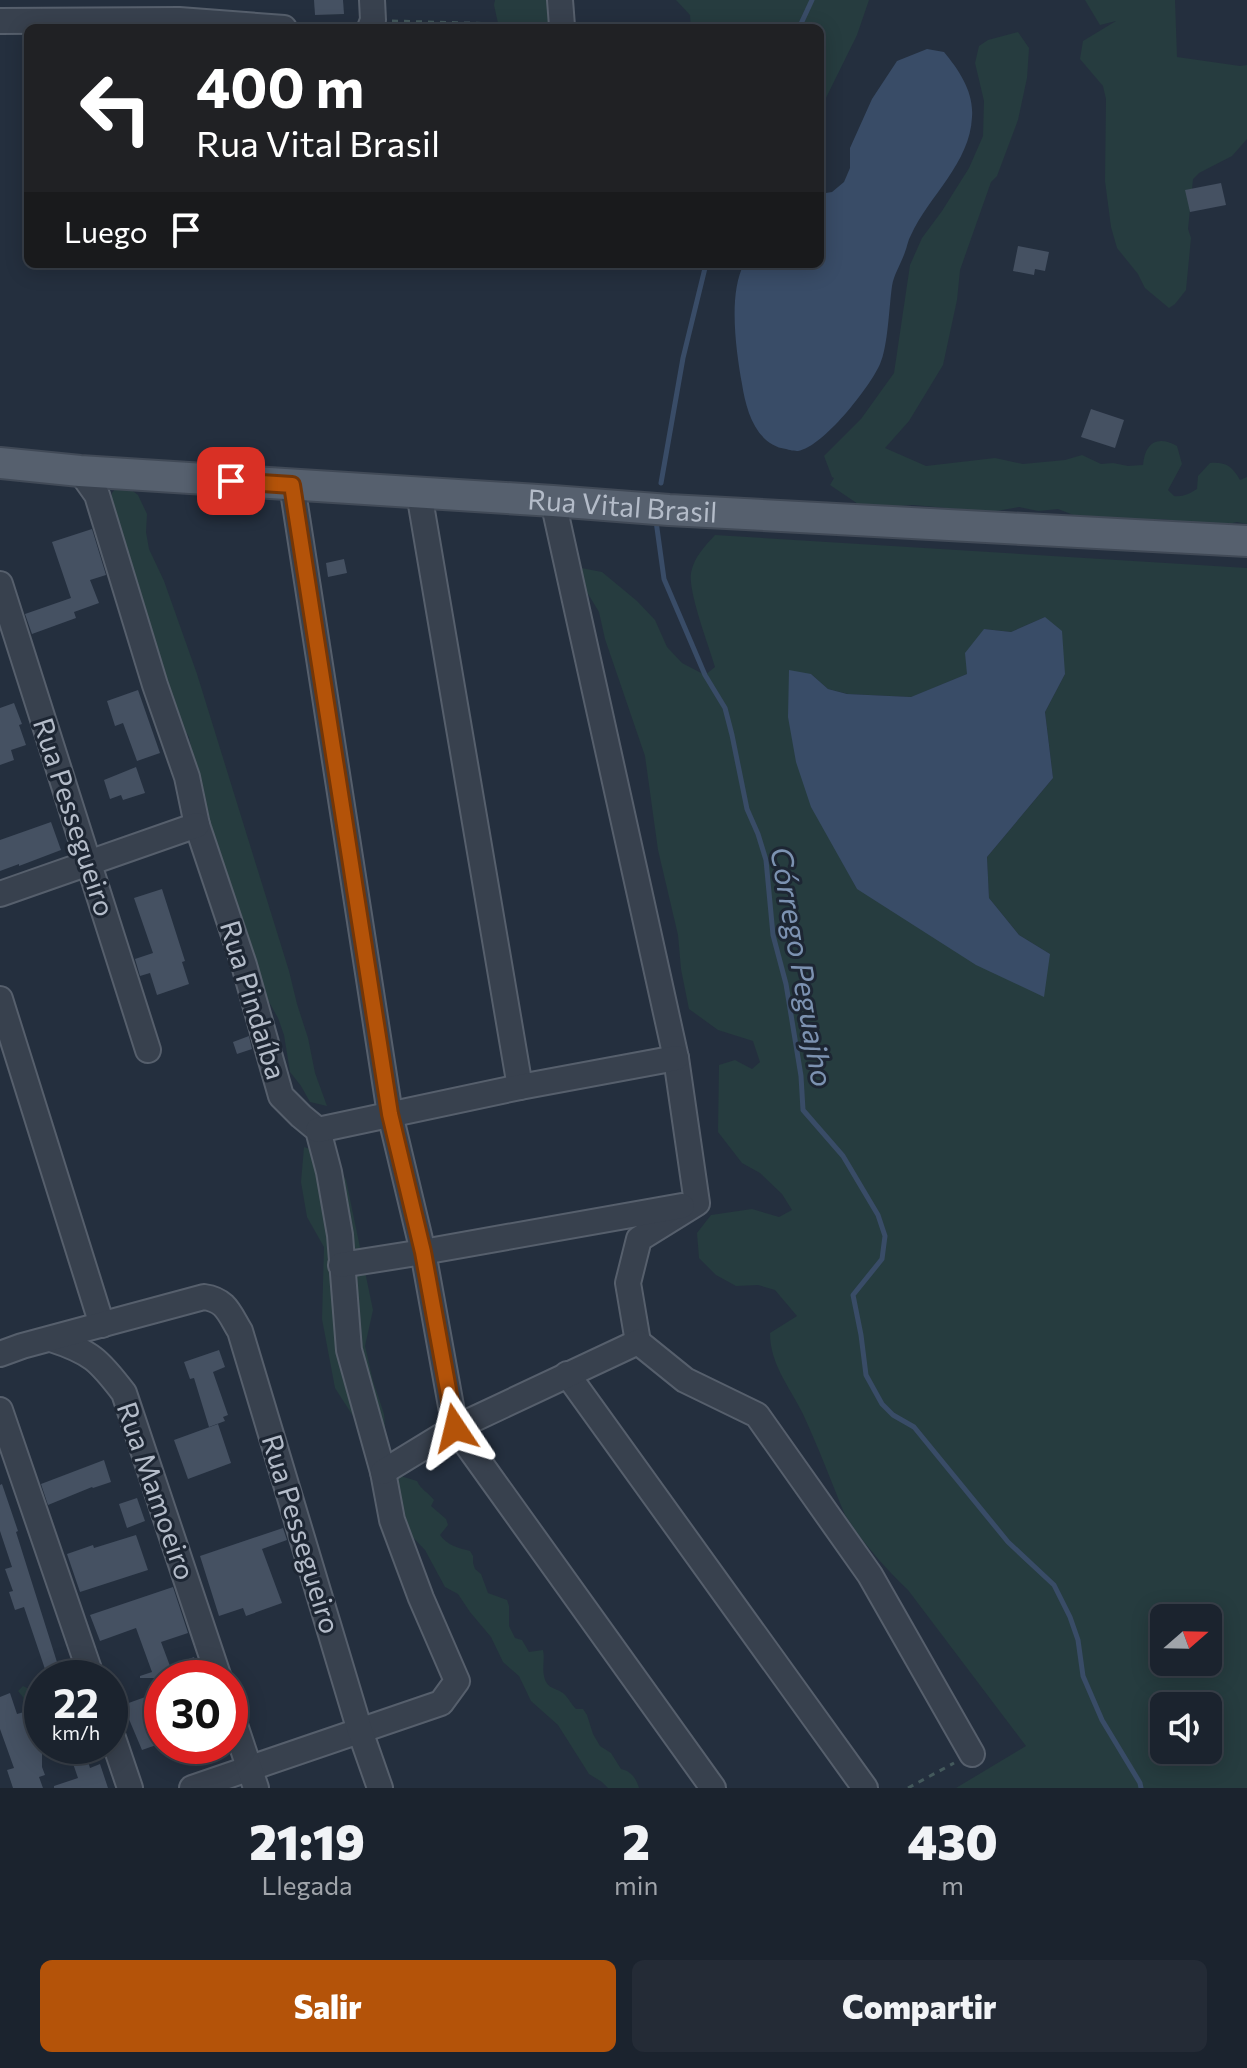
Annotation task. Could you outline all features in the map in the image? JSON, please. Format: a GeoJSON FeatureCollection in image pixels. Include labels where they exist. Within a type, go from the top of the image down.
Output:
{"type":"FeatureCollection","features":[{"type":"Feature","properties":{"kind":"main road","name":"Rua Vital Brasil"},"geometry":{"type":"LineString","coordinates":[[0,463],[669,510],[1247,541]]}},
{"type":"Feature","properties":{"kind":"street"},"geometry":{"type":"LineString","coordinates":[[560,0],[562,24]]}},
{"type":"Feature","properties":{"kind":"street"},"geometry":{"type":"LineString","coordinates":[[0,21],[178,10],[260,24]]}},
{"type":"Feature","properties":{"kind":"street","name":"Rua Pindaíba"},"geometry":{"type":"LineString","coordinates":[[80,471],[97,495],[155,685],[187,777],[197,825],[244,965],[281,1096],[318,1130]]}},
{"type":"Feature","properties":{"kind":"street"},"geometry":{"type":"LineString","coordinates":[[292,485],[390,1114],[423,1252],[455,1428],[713,1788]]}},
{"type":"Feature","properties":{"kind":"street"},"geometry":{"type":"LineString","coordinates":[[419,493],[520,1087]]}},
{"type":"Feature","properties":{"kind":"street"},"geometry":{"type":"LineString","coordinates":[[553,501],[676,1058],[697,1203]]}},
{"type":"Feature","properties":{"kind":"street","name":"Rua Pessegueiro"},"geometry":{"type":"LineString","coordinates":[[0,584],[148,1050]]}},
{"type":"Feature","properties":{"kind":"street"},"geometry":{"type":"LineString","coordinates":[[0,894],[197,825]]}},
{"type":"Feature","properties":{"kind":"street"},"geometry":{"type":"LineString","coordinates":[[0,999],[102,1325],[0,1354]]}},
{"type":"Feature","properties":{"kind":"street"},"geometry":{"type":"LineString","coordinates":[[192,1788],[253,1778],[360,1731],[441,1703],[457,1681],[392,1520],[383,1472],[349,1350],[340,1235],[318,1130],[676,1058]]}},
{"type":"Feature","properties":{"kind":"street"},"geometry":{"type":"LineString","coordinates":[[341,1265],[697,1203]]}},
{"type":"Feature","properties":{"kind":"street"},"geometry":{"type":"LineString","coordinates":[[697,1203],[639,1239],[628,1283],[638,1342],[685,1380],[757,1415],[870,1575],[972,1754]]}},
{"type":"Feature","properties":{"kind":"street","name":"Rua Pessegueiro"},"geometry":{"type":"LineString","coordinates":[[102,1325],[204,1297],[216,1299],[225,1306],[240,1331],[360,1731],[380,1788]]}},
{"type":"Feature","properties":{"kind":"street","name":"Rua Mamoeiro"},"geometry":{"type":"LineString","coordinates":[[51,1339],[77,1347],[94,1358],[124,1393],[213,1660]]}},
{"type":"Feature","properties":{"kind":"street"},"geometry":{"type":"LineString","coordinates":[[383,1472],[455,1428],[638,1342]]}},
{"type":"Feature","properties":{"kind":"street"},"geometry":{"type":"LineString","coordinates":[[567,1374],[865,1788]]}},
{"type":"Feature","properties":{"kind":"street"},"geometry":{"type":"LineString","coordinates":[[0,1410],[86,1660]]}},
{"type":"Feature","properties":{"kind":"street"},"geometry":{"type":"LineString","coordinates":[[122,1764],[130,1788]]}},
{"type":"Feature","properties":{"kind":"path"},"geometry":{"type":"LineString","coordinates":[[372,16],[524,24]]}},
{"type":"Feature","properties":{"kind":"path"},"geometry":{"type":"LineString","coordinates":[[908,1788],[972,1754]]}},
{"type":"Feature","properties":{"kind":"green space"},"geometry":{"type":"Polygon","coordinates":[[[495,0],[572,0],[574,7],[558,21],[548,24],[498,24],[495,0]]]}},
{"type":"Feature","properties":{"kind":"green space"},"geometry":{"type":"Polygon","coordinates":[[[676,0],[869,0],[857,35],[824,102],[824,24],[691,24],[690,15],[676,0]]]}},
{"type":"Feature","properties":{"kind":"green space"},"geometry":{"type":"Polygon","coordinates":[[[1085,0],[1175,0],[1177,57],[1247,65],[1247,139],[1232,156],[1193,179],[1186,290],[1169,308],[1145,288],[1117,248],[1111,227],[1105,181],[1106,99],[1103,86],[1080,59],[1083,41],[1116,21],[1100,25],[1085,0]]]}},
{"type":"Feature","properties":{"kind":"green space"},"geometry":{"type":"Polygon","coordinates":[[[1018,32],[1029,48],[1027,78],[1018,120],[997,176],[991,182],[960,270],[943,365],[909,421],[885,448],[926,466],[995,458],[1023,464],[1082,455],[1101,464],[1128,466],[1143,465],[1149,446],[1164,441],[1177,446],[1182,464],[1168,490],[1174,496],[1186,495],[1197,489],[1198,476],[1210,463],[1228,466],[1240,480],[1247,477],[1247,524],[1237,522],[1220,526],[1162,519],[1107,522],[1084,519],[1058,509],[1038,511],[1019,507],[991,512],[913,505],[886,507],[858,504],[830,485],[834,478],[824,456],[861,419],[894,373],[910,265],[922,238],[969,168],[983,136],[984,101],[975,63],[979,46],[988,40],[1018,32]]]}},
{"type":"Feature","properties":{"kind":"green space"},"geometry":{"type":"Polygon","coordinates":[[[121,482],[138,495],[147,514],[149,549],[164,581],[197,674],[289,971],[315,1073],[327,1106],[310,1102],[290,1072],[284,1035],[260,986],[207,827],[189,737],[179,721],[112,512],[112,493],[121,482]]]}},
{"type":"Feature","properties":{"kind":"green space"},"geometry":{"type":"Polygon","coordinates":[[[715,535],[1247,568],[1247,1788],[956,1788],[1026,1746],[908,1590],[874,1554],[845,1515],[808,1425],[773,1355],[770,1333],[797,1316],[775,1290],[758,1285],[736,1286],[716,1275],[699,1258],[697,1233],[711,1215],[752,1209],[779,1217],[792,1210],[782,1194],[760,1173],[742,1163],[718,1132],[719,1065],[735,1060],[752,1069],[760,1062],[753,1041],[718,1030],[689,1009],[678,935],[658,850],[645,756],[605,639],[599,612],[571,566],[602,572],[655,620],[667,647],[682,663],[705,675],[715,667],[691,582],[692,567],[715,535]],[[1045,617],[1011,632],[984,629],[967,674],[912,697],[848,694],[828,689],[811,674],[835,848],[857,889],[1050,954],[1019,935],[989,898],[987,857],[1053,778],[1045,712],[1065,674],[1045,617]]]}},
{"type":"Feature","properties":{"kind":"green space"},"geometry":{"type":"Polygon","coordinates":[[[304,1147],[334,1157],[346,1180],[373,1310],[365,1346],[384,1414],[387,1449],[374,1443],[335,1388],[322,1319],[324,1247],[307,1217],[301,1182],[304,1147]]]}},
{"type":"Feature","properties":{"kind":"green space"},"geometry":{"type":"Polygon","coordinates":[[[397,1475],[417,1481],[434,1500],[431,1506],[446,1519],[448,1525],[440,1535],[449,1544],[470,1551],[475,1569],[481,1574],[488,1593],[507,1600],[509,1626],[515,1638],[522,1640],[529,1652],[543,1650],[543,1673],[547,1683],[563,1693],[576,1709],[583,1709],[600,1746],[611,1753],[621,1769],[633,1776],[639,1788],[608,1788],[589,1774],[558,1725],[531,1701],[519,1676],[503,1662],[491,1637],[458,1594],[445,1587],[425,1550],[400,1524],[387,1479],[397,1475]]]}},
{"type":"Feature","properties":{"kind":"green space"},"geometry":{"type":"Polygon","coordinates":[[[24,1686],[24,1704],[23,1697],[18,1691],[24,1686]]]}},
{"type":"Feature","properties":{"kind":"water"},"geometry":{"type":"Polygon","coordinates":[[[927,49],[944,52],[960,74],[971,99],[970,134],[957,164],[909,239],[893,282],[885,348],[875,374],[845,415],[820,439],[798,451],[788,450],[767,441],[760,434],[744,394],[735,323],[739,276],[742,268],[824,268],[824,193],[832,192],[844,182],[850,168],[850,148],[872,99],[897,61],[927,49]]]}},
{"type":"Feature","properties":{"kind":"water"},"geometry":{"type":"Polygon","coordinates":[[[1045,617],[1062,631],[1065,674],[1045,712],[1053,778],[987,857],[989,898],[1019,935],[1050,954],[1044,997],[976,965],[857,889],[811,807],[796,762],[788,717],[789,670],[811,674],[828,689],[847,694],[911,697],[967,674],[965,653],[984,629],[1011,632],[1045,617]]]}},
{"type":"Feature","properties":{"kind":"building"},"geometry":{"type":"Polygon","coordinates":[[[314,0],[343,0],[344,14],[315,15],[314,0]]]}},
{"type":"Feature","properties":{"kind":"building"},"geometry":{"type":"Polygon","coordinates":[[[1221,183],[1226,205],[1190,212],[1185,190],[1221,183]]]}},
{"type":"Feature","properties":{"kind":"building"},"geometry":{"type":"Polygon","coordinates":[[[1018,246],[1049,252],[1045,271],[1035,269],[1034,275],[1013,271],[1018,246]]]}},
{"type":"Feature","properties":{"kind":"building"},"geometry":{"type":"Polygon","coordinates":[[[1091,409],[1124,420],[1115,448],[1081,437],[1091,409]]]}},
{"type":"Feature","properties":{"kind":"building"},"geometry":{"type":"Polygon","coordinates":[[[92,529],[106,575],[90,580],[99,603],[74,612],[76,618],[32,634],[25,614],[71,598],[52,542],[92,529]]]}},
{"type":"Feature","properties":{"kind":"building"},"geometry":{"type":"Polygon","coordinates":[[[344,559],[347,573],[328,577],[326,563],[344,559]]]}},
{"type":"Feature","properties":{"kind":"building"},"geometry":{"type":"Polygon","coordinates":[[[138,690],[160,753],[137,761],[123,723],[115,726],[107,701],[138,690]]]}},
{"type":"Feature","properties":{"kind":"building"},"geometry":{"type":"Polygon","coordinates":[[[14,703],[26,745],[11,750],[14,760],[0,765],[0,708],[14,703]]]}},
{"type":"Feature","properties":{"kind":"building"},"geometry":{"type":"Polygon","coordinates":[[[136,767],[145,793],[123,800],[121,795],[110,799],[104,780],[136,767]]]}},
{"type":"Feature","properties":{"kind":"building"},"geometry":{"type":"Polygon","coordinates":[[[51,822],[61,850],[0,871],[0,840],[51,822]]]}},
{"type":"Feature","properties":{"kind":"building"},"geometry":{"type":"Polygon","coordinates":[[[162,889],[185,961],[182,962],[189,984],[157,995],[150,973],[140,976],[135,959],[153,953],[134,898],[162,889]]]}},
{"type":"Feature","properties":{"kind":"building"},"geometry":{"type":"Polygon","coordinates":[[[249,1036],[252,1049],[237,1054],[233,1042],[249,1036]]]}},
{"type":"Feature","properties":{"kind":"building"},"geometry":{"type":"Polygon","coordinates":[[[219,1350],[225,1367],[213,1372],[228,1415],[223,1417],[225,1421],[209,1427],[194,1378],[190,1379],[184,1362],[219,1350]]]}},
{"type":"Feature","properties":{"kind":"building"},"geometry":{"type":"Polygon","coordinates":[[[218,1424],[231,1463],[188,1479],[174,1440],[218,1424]]]}},
{"type":"Feature","properties":{"kind":"building"},"geometry":{"type":"Polygon","coordinates":[[[104,1460],[111,1482],[48,1505],[41,1484],[104,1460]]]}},
{"type":"Feature","properties":{"kind":"building"},"geometry":{"type":"Polygon","coordinates":[[[0,1485],[18,1531],[56,1660],[42,1660],[24,1607],[15,1610],[9,1592],[13,1591],[5,1569],[12,1567],[0,1531],[0,1485]]]}},
{"type":"Feature","properties":{"kind":"building"},"geometry":{"type":"Polygon","coordinates":[[[137,1498],[145,1521],[127,1528],[119,1504],[137,1498]]]}},
{"type":"Feature","properties":{"kind":"building"},"geometry":{"type":"Polygon","coordinates":[[[283,1528],[287,1540],[262,1549],[282,1603],[246,1616],[243,1608],[219,1616],[200,1556],[283,1528]]]}},
{"type":"Feature","properties":{"kind":"building"},"geometry":{"type":"Polygon","coordinates":[[[136,1535],[148,1570],[80,1592],[67,1554],[136,1535]]]}},
{"type":"Feature","properties":{"kind":"building"},"geometry":{"type":"Polygon","coordinates":[[[173,1587],[188,1633],[161,1642],[168,1660],[148,1660],[136,1628],[100,1641],[90,1615],[173,1587]]]}},
{"type":"Feature","properties":{"kind":"building"},"geometry":{"type":"Polygon","coordinates":[[[10,1693],[17,1714],[24,1712],[24,1764],[42,1764],[45,1775],[39,1777],[43,1788],[13,1788],[7,1770],[14,1768],[0,1729],[0,1697],[10,1693]]]}},
{"type":"Feature","properties":{"kind":"building"},"geometry":{"type":"Polygon","coordinates":[[[144,1697],[142,1750],[128,1717],[128,1703],[144,1697]]]}},
{"type":"Feature","properties":{"kind":"building"},"geometry":{"type":"Polygon","coordinates":[[[73,1764],[89,1764],[90,1768],[100,1764],[108,1788],[54,1788],[78,1778],[73,1764]]]}},
{"type":"Feature","properties":{"kind":"waterway","name":"Córrego Peguajho"},"geometry":{"type":"LineString","coordinates":[[801,24],[812,0]]}},
{"type":"Feature","properties":{"kind":"waterway","name":"Córrego Peguajho"},"geometry":{"type":"LineString","coordinates":[[661,483],[683,358],[705,268]]}},
{"type":"Feature","properties":{"kind":"waterway","name":"Córrego Peguajho"},"geometry":{"type":"LineString","coordinates":[[656,521],[664,579],[705,675],[725,708],[747,809],[766,860],[773,935],[786,984],[801,1076],[803,1110],[843,1156],[878,1215],[885,1236],[882,1259],[853,1295],[866,1375],[882,1404],[893,1415],[914,1427],[1008,1542],[1054,1585],[1078,1640],[1083,1676],[1102,1720],[1141,1788]]}},
{"type":"Feature","properties":{"kind":"route"},"geometry":{"type":"LineString","coordinates":[[231,481],[292,485],[390,1114],[423,1252],[455,1428]]}}]}
